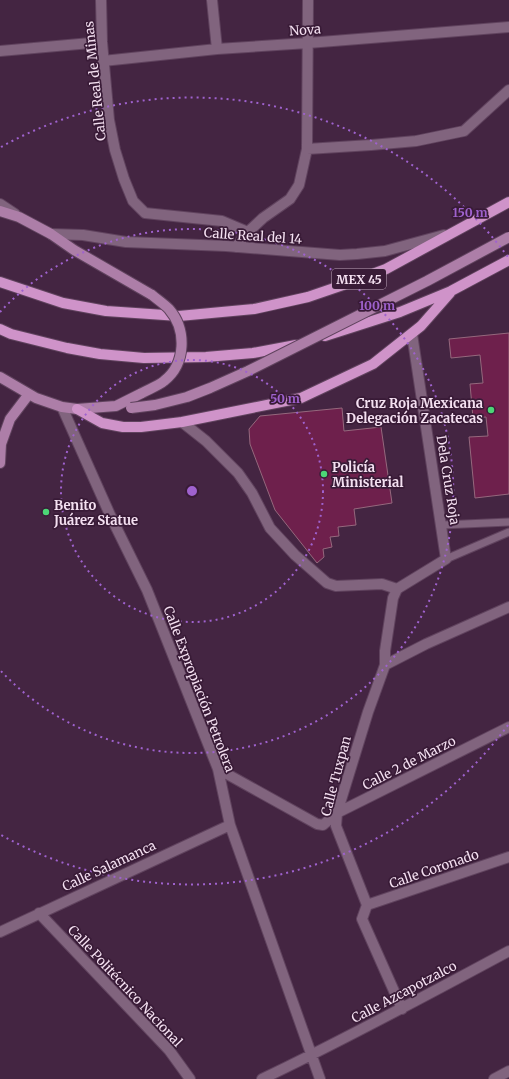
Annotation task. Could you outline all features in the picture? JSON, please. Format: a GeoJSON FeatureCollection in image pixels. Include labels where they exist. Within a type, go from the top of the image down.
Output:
{"type":"FeatureCollection","features":[{"type":"Feature","properties":{"kind":"main road","name":"MEX 45"},"geometry":{"type":"LineString","coordinates":[[0,282],[63,303],[106,310],[179,316],[254,309],[308,297],[386,269],[509,202]]}},
{"type":"Feature","properties":{"kind":"main road"},"geometry":{"type":"LineString","coordinates":[[0,210],[19,217],[51,234],[74,250],[152,295],[169,309],[175,318],[182,338],[182,350],[179,362],[164,382],[116,406]]}},
{"type":"Feature","properties":{"kind":"main road"},"geometry":{"type":"LineString","coordinates":[[77,410],[116,406],[130,408],[155,406],[187,397],[210,388],[248,371],[427,281],[509,237]]}},
{"type":"Feature","properties":{"kind":"main road"},"geometry":{"type":"LineString","coordinates":[[0,329],[11,334],[67,348],[100,354],[144,358],[206,357],[253,353],[294,346],[400,312],[451,291],[509,260]]}},
{"type":"Feature","properties":{"kind":"main road"},"geometry":{"type":"LineString","coordinates":[[0,377],[36,398],[62,407],[77,410],[102,423],[123,427],[141,427],[182,422],[301,398],[373,364],[421,326],[451,291]]}},
{"type":"Feature","properties":{"kind":"main road"},"geometry":{"type":"LineString","coordinates":[[0,462],[1,444],[10,419],[29,394]]}},
{"type":"Feature","properties":{"kind":"street","name":"Calle Real de Minas"},"geometry":{"type":"LineString","coordinates":[[101,0],[103,61],[109,120],[115,150],[133,201],[145,213],[222,221],[248,232]]}},
{"type":"Feature","properties":{"kind":"street"},"geometry":{"type":"LineString","coordinates":[[212,0],[217,49]]}},
{"type":"Feature","properties":{"kind":"street"},"geometry":{"type":"LineString","coordinates":[[236,247],[248,232],[263,218],[290,199],[299,185],[307,149],[308,0]]}},
{"type":"Feature","properties":{"kind":"street","name":"Nova"},"geometry":{"type":"LineString","coordinates":[[103,61],[217,49],[509,27]]}},
{"type":"Feature","properties":{"kind":"street"},"geometry":{"type":"LineString","coordinates":[[0,51],[102,42]]}},
{"type":"Feature","properties":{"kind":"street"},"geometry":{"type":"LineString","coordinates":[[307,149],[416,141],[464,131],[509,90]]}},
{"type":"Feature","properties":{"kind":"street"},"geometry":{"type":"LineString","coordinates":[[0,204],[19,217]]}},
{"type":"Feature","properties":{"kind":"street","name":"Calle Real del 14"},"geometry":{"type":"LineString","coordinates":[[51,234],[83,235],[126,242],[236,247],[340,255],[386,251],[452,233]]}},
{"type":"Feature","properties":{"kind":"street","name":"Dela Cruz Roja"},"geometry":{"type":"LineString","coordinates":[[412,334],[446,559]]}},
{"type":"Feature","properties":{"kind":"street","name":"Calle Expropiación Petrolera"},"geometry":{"type":"LineString","coordinates":[[62,407],[111,517],[146,590],[218,769],[230,825],[320,1079]]}},
{"type":"Feature","properties":{"kind":"street"},"geometry":{"type":"LineString","coordinates":[[182,422],[206,441],[238,473],[252,493],[270,528],[295,555],[327,583],[336,586],[382,584],[396,589],[446,559]]}},
{"type":"Feature","properties":{"kind":"street","name":"Calle Tuxpan"},"geometry":{"type":"LineString","coordinates":[[367,905],[336,826],[338,813],[368,712],[386,665],[385,651],[393,598],[396,589]]}},
{"type":"Feature","properties":{"kind":"street"},"geometry":{"type":"LineString","coordinates":[[386,665],[426,644],[509,607]]}},
{"type":"Feature","properties":{"kind":"street","name":"Calle 2 de Marzo"},"geometry":{"type":"LineString","coordinates":[[218,769],[317,824],[323,825],[338,813],[509,727]]}},
{"type":"Feature","properties":{"kind":"street","name":"Calle Salamanca"},"geometry":{"type":"LineString","coordinates":[[0,932],[230,825]]}},
{"type":"Feature","properties":{"kind":"street","name":"Calle Coronado"},"geometry":{"type":"LineString","coordinates":[[367,905],[509,857]]}},
{"type":"Feature","properties":{"kind":"street"},"geometry":{"type":"LineString","coordinates":[[367,905],[362,919],[402,1009]]}},
{"type":"Feature","properties":{"kind":"street","name":"Calle Politécnico Nacional"},"geometry":{"type":"LineString","coordinates":[[38,914],[169,1050],[190,1079]]}},
{"type":"Feature","properties":{"kind":"street","name":"Calle Azcapotzalco"},"geometry":{"type":"LineString","coordinates":[[262,1079],[311,1056],[402,1009],[509,951]]}},
{"type":"Feature","properties":{"kind":"street"},"geometry":{"type":"LineString","coordinates":[[494,1079],[509,1071]]}},
{"type":"Feature","properties":{"kind":"lane"},"geometry":{"type":"LineString","coordinates":[[442,525],[509,522]]}},
{"type":"Feature","properties":{"kind":"lane"},"geometry":{"type":"LineString","coordinates":[[446,559],[509,532]]}},
{"type":"Feature","properties":{"kind":"building","name":"Cruz Roja Mexicana Delegación Zacatecas"},"geometry":{"type":"Polygon","coordinates":[[[509,333],[509,494],[475,498],[469,437],[488,436],[486,417],[473,418],[470,384],[483,383],[480,355],[451,358],[449,339],[509,333]]]}},
{"type":"Feature","properties":{"kind":"building","name":"Policía Ministerial"},"geometry":{"type":"Polygon","coordinates":[[[342,408],[344,431],[381,427],[392,503],[354,509],[356,525],[338,527],[339,536],[330,537],[332,547],[323,549],[324,557],[317,563],[275,510],[250,444],[249,429],[260,416],[342,408]]]}},
{"type":"Feature","properties":{"kind":"place","name":"Cruz Roja Mexicana Delegación Zacatecas"},"geometry":{"type":"Point","coordinates":[491,410]}},
{"type":"Feature","properties":{"kind":"place","name":"Policía Ministerial"},"geometry":{"type":"Point","coordinates":[324,474]}},
{"type":"Feature","properties":{"kind":"place","name":"Benito Juárez Statue"},"geometry":{"type":"Point","coordinates":[46,512]}}]}
